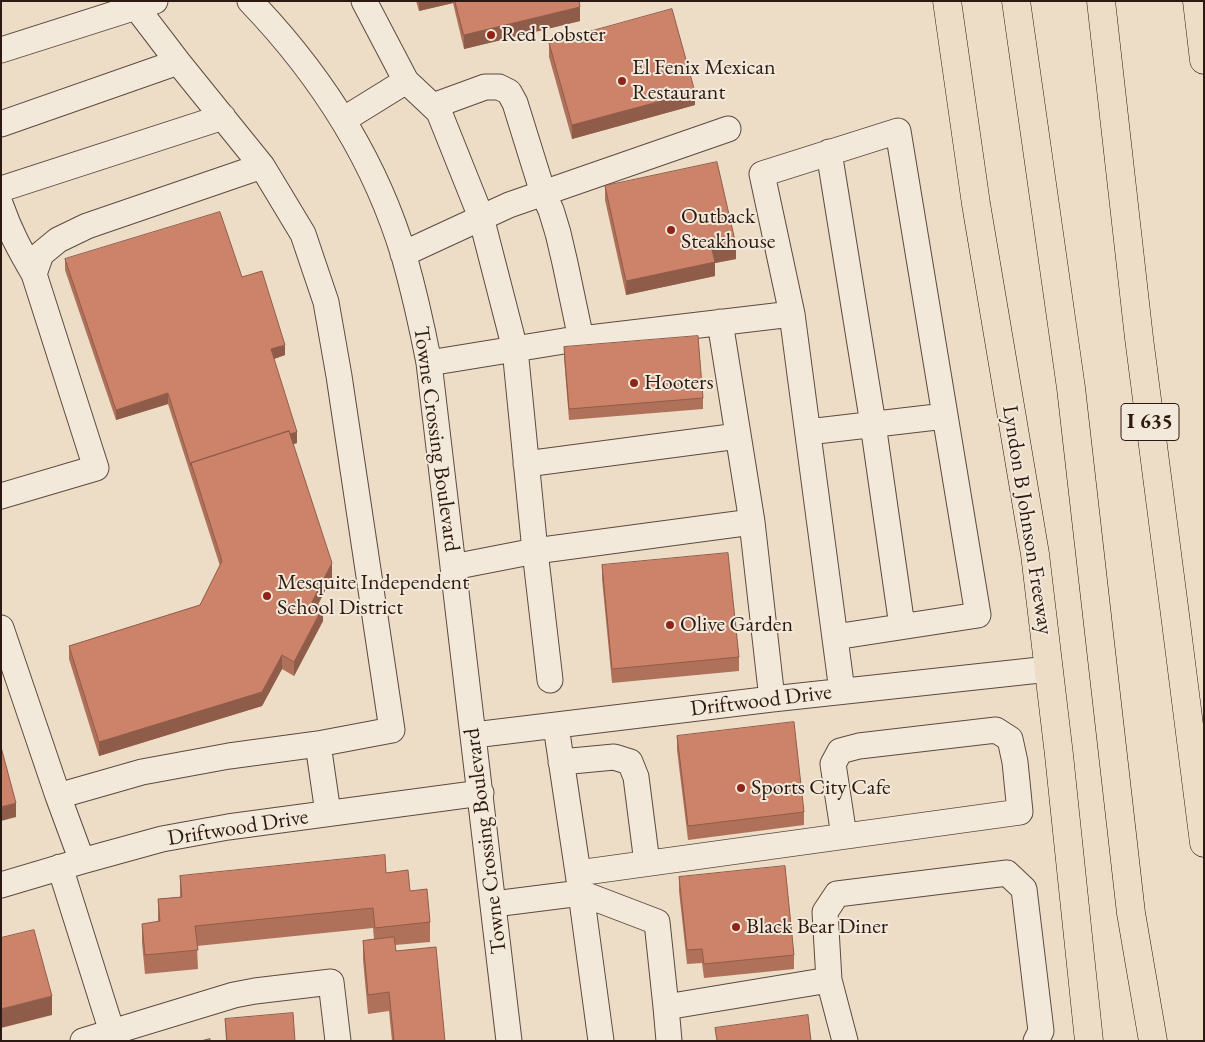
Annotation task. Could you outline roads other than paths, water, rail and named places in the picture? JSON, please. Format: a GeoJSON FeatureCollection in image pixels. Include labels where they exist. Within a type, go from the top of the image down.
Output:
{"type":"FeatureCollection","features":[{"type":"Feature","properties":{"kind":"main road","name":"Lyndon B Johnson Freeway"},"geometry":{"type":"LineString","coordinates":[[947,1],[976,204],[1035,554],[1060,765],[1089,1041]]}},
{"type":"Feature","properties":{"kind":"main road"},"geometry":{"type":"LineString","coordinates":[[1016,1],[1071,388],[1131,913],[1153,1041]]}},
{"type":"Feature","properties":{"kind":"main road","name":"I 635"},"geometry":{"type":"LineString","coordinates":[[1100,1],[1116,125],[1139,338],[1204,843]]}},
{"type":"Feature","properties":{"kind":"main road"},"geometry":{"type":"LineString","coordinates":[[1197,1],[1204,60]]}},
{"type":"Feature","properties":{"kind":"main road"},"geometry":{"type":"LineString","coordinates":[[1142,982],[1143,1041]]}},
{"type":"Feature","properties":{"kind":"street","name":"Towne Crossing Boulevard"},"geometry":{"type":"LineString","coordinates":[[250,1],[276,28],[311,72],[343,120],[364,158],[384,202],[403,254],[417,304],[429,363],[510,1041]]}},
{"type":"Feature","properties":{"kind":"street"},"geometry":{"type":"LineString","coordinates":[[364,1],[406,80],[439,112],[481,218],[515,349],[550,680]]}},
{"type":"Feature","properties":{"kind":"street"},"geometry":{"type":"LineString","coordinates":[[1,50],[146,4],[178,62],[262,166],[303,234],[326,302],[392,730],[318,744],[229,756],[142,772],[58,796]]}},
{"type":"Feature","properties":{"kind":"street"},"geometry":{"type":"LineString","coordinates":[[1,124],[178,62]]}},
{"type":"Feature","properties":{"kind":"street"},"geometry":{"type":"LineString","coordinates":[[343,120],[406,80]]}},
{"type":"Feature","properties":{"kind":"street"},"geometry":{"type":"LineString","coordinates":[[433,106],[485,87],[499,87],[509,92],[515,102],[543,193],[551,210],[558,233],[581,339]]}},
{"type":"Feature","properties":{"kind":"street"},"geometry":{"type":"LineString","coordinates":[[1,189],[223,118]]}},
{"type":"Feature","properties":{"kind":"street"},"geometry":{"type":"LineString","coordinates":[[403,254],[509,205],[728,129]]}},
{"type":"Feature","properties":{"kind":"street"},"geometry":{"type":"LineString","coordinates":[[834,637],[978,615],[898,131],[762,174],[792,314],[834,637],[842,691]]}},
{"type":"Feature","properties":{"kind":"street"},"geometry":{"type":"LineString","coordinates":[[829,152],[874,424],[902,626]]}},
{"type":"Feature","properties":{"kind":"street"},"geometry":{"type":"LineString","coordinates":[[34,274],[42,254],[58,240],[87,226],[262,166]]}},
{"type":"Feature","properties":{"kind":"street"},"geometry":{"type":"LineString","coordinates":[[1,206],[8,228],[34,274],[96,468],[1,496]]}},
{"type":"Feature","properties":{"kind":"street"},"geometry":{"type":"LineString","coordinates":[[429,363],[581,339],[792,314]]}},
{"type":"Feature","properties":{"kind":"street"},"geometry":{"type":"LineString","coordinates":[[720,322],[752,522],[772,699]]}},
{"type":"Feature","properties":{"kind":"street"},"geometry":{"type":"LineString","coordinates":[[808,432],[945,416]]}},
{"type":"Feature","properties":{"kind":"street"},"geometry":{"type":"LineString","coordinates":[[526,464],[738,436]]}},
{"type":"Feature","properties":{"kind":"street"},"geometry":{"type":"LineString","coordinates":[[453,566],[535,551],[752,522]]}},
{"type":"Feature","properties":{"kind":"street"},"geometry":{"type":"LineString","coordinates":[[1,628],[58,796],[71,864],[112,1032]]}},
{"type":"Feature","properties":{"kind":"street","name":"Driftwood Drive"},"geometry":{"type":"LineString","coordinates":[[474,735],[772,699],[1049,669]]}},
{"type":"Feature","properties":{"kind":"street"},"geometry":{"type":"LineString","coordinates":[[556,726],[601,1041]]}},
{"type":"Feature","properties":{"kind":"street"},"geometry":{"type":"LineString","coordinates":[[494,904],[579,883],[647,863],[1020,812],[1015,762],[1010,739],[996,730],[859,746],[840,751],[834,764],[844,836]]}},
{"type":"Feature","properties":{"kind":"street"},"geometry":{"type":"LineString","coordinates":[[318,744],[328,814]]}},
{"type":"Feature","properties":{"kind":"street"},"geometry":{"type":"LineString","coordinates":[[561,762],[614,757],[630,762],[636,776],[647,863]]}},
{"type":"Feature","properties":{"kind":"street","name":"Driftwood Drive"},"geometry":{"type":"LineString","coordinates":[[1,886],[71,864],[162,839],[228,827],[481,793]]}},
{"type":"Feature","properties":{"kind":"street"},"geometry":{"type":"LineString","coordinates":[[845,1041],[829,980],[825,912],[837,894],[1007,873],[1024,889],[1041,1031],[1036,1041]]}},
{"type":"Feature","properties":{"kind":"street"},"geometry":{"type":"LineString","coordinates":[[579,883],[656,922],[669,1041]]}},
{"type":"Feature","properties":{"kind":"street"},"geometry":{"type":"LineString","coordinates":[[666,1007],[829,980]]}},
{"type":"Feature","properties":{"kind":"street"},"geometry":{"type":"LineString","coordinates":[[83,1041],[234,995],[331,982],[338,1041]]}},
{"type":"Feature","properties":{"kind":"place","name":"Red Lobster"},"geometry":{"type":"Point","coordinates":[491,35]}},
{"type":"Feature","properties":{"kind":"place","name":"El Fenix Mexican Restaurant"},"geometry":{"type":"Point","coordinates":[622,81]}},
{"type":"Feature","properties":{"kind":"place","name":"Outback Steakhouse"},"geometry":{"type":"Point","coordinates":[671,230]}},
{"type":"Feature","properties":{"kind":"place","name":"Hooters"},"geometry":{"type":"Point","coordinates":[634,383]}},
{"type":"Feature","properties":{"kind":"place","name":"Mesquite Independent School District"},"geometry":{"type":"Point","coordinates":[267,596]}},
{"type":"Feature","properties":{"kind":"place","name":"Olive Garden"},"geometry":{"type":"Point","coordinates":[670,625]}},
{"type":"Feature","properties":{"kind":"place","name":"Sports City Cafe"},"geometry":{"type":"Point","coordinates":[741,788]}},
{"type":"Feature","properties":{"kind":"place","name":"Black Bear Diner"},"geometry":{"type":"Point","coordinates":[736,927]}}]}
